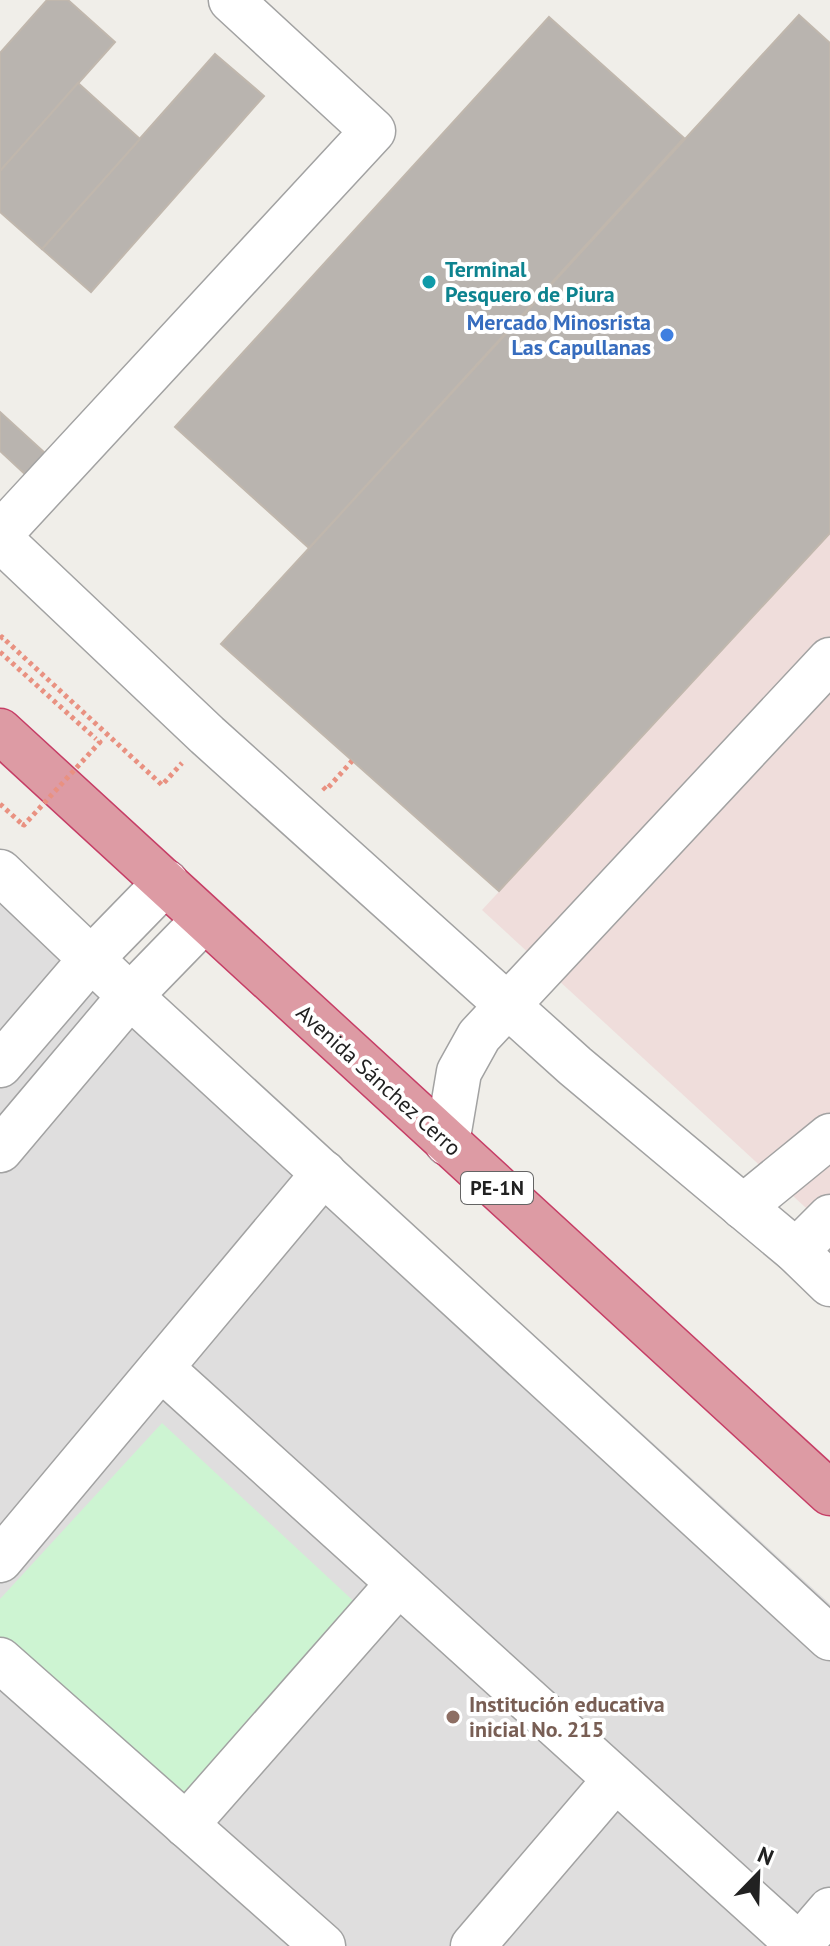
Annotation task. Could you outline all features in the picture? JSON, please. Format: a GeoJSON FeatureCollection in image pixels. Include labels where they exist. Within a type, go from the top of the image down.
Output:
{"type":"FeatureCollection","features":[{"type":"Feature","properties":{"kind":"highway","name":"Avenida Sánchez Cerro"},"geometry":{"type":"LineString","coordinates":[[0,731],[830,1493]]}},
{"type":"Feature","properties":{"kind":"street"},"geometry":{"type":"LineString","coordinates":[[231,0],[373,131],[0,536],[207,735],[575,1066],[796,1251],[830,1284]]}},
{"type":"Feature","properties":{"kind":"street"},"geometry":{"type":"LineString","coordinates":[[447,1143],[459,1072],[479,1036],[830,660]]}},
{"type":"Feature","properties":{"kind":"street"},"geometry":{"type":"LineString","coordinates":[[0,872],[130,996],[830,1638]]}},
{"type":"Feature","properties":{"kind":"street"},"geometry":{"type":"LineString","coordinates":[[0,1065],[91,959],[166,882]]}},
{"type":"Feature","properties":{"kind":"street"},"geometry":{"type":"LineString","coordinates":[[0,1150],[130,996],[204,920]]}},
{"type":"Feature","properties":{"kind":"street"},"geometry":{"type":"LineString","coordinates":[[743,1207],[830,1136]]}},
{"type":"Feature","properties":{"kind":"street"},"geometry":{"type":"LineString","coordinates":[[0,1560],[324,1173]]}},
{"type":"Feature","properties":{"kind":"street"},"geometry":{"type":"LineString","coordinates":[[796,1251],[830,1217]]}},
{"type":"Feature","properties":{"kind":"street"},"geometry":{"type":"LineString","coordinates":[[161,1368],[800,1946],[830,1910]]}},
{"type":"Feature","properties":{"kind":"street"},"geometry":{"type":"LineString","coordinates":[[186,1825],[398,1584]]}},
{"type":"Feature","properties":{"kind":"street"},"geometry":{"type":"LineString","coordinates":[[0,1660],[323,1946]]}},
{"type":"Feature","properties":{"kind":"street"},"geometry":{"type":"LineString","coordinates":[[473,1946],[615,1780]]}},
{"type":"Feature","properties":{"kind":"path"},"geometry":{"type":"LineString","coordinates":[[0,639],[2,637],[162,785]]}},
{"type":"Feature","properties":{"kind":"path"},"geometry":{"type":"LineString","coordinates":[[0,652],[100,742],[24,825],[0,804]]}},
{"type":"Feature","properties":{"kind":"shaded area"},"geometry":{"type":"Polygon","coordinates":[[[830,533],[830,1230],[482,910],[830,533]]]}},
{"type":"Feature","properties":{"kind":"shaded area"},"geometry":{"type":"Polygon","coordinates":[[[0,849],[830,1604],[830,1946],[0,1946],[0,849]]]}},
{"type":"Feature","properties":{"kind":"green space"},"geometry":{"type":"Polygon","coordinates":[[[162,1423],[361,1608],[187,1813],[0,1645],[0,1599],[162,1423]]]}},
{"type":"Feature","properties":{"kind":"building"},"geometry":{"type":"Polygon","coordinates":[[[47,0],[68,0],[115,42],[0,171],[0,53],[47,0]]]}},
{"type":"Feature","properties":{"kind":"building","name":"Mercado Minosrista Las Capullanas"},"geometry":{"type":"Polygon","coordinates":[[[799,15],[830,43],[830,533],[499,891],[221,644],[799,15]]]}},
{"type":"Feature","properties":{"kind":"building","name":"Terminal Pesquero de Piura"},"geometry":{"type":"Polygon","coordinates":[[[549,17],[684,138],[309,548],[175,427],[549,17]]]}},
{"type":"Feature","properties":{"kind":"building"},"geometry":{"type":"Polygon","coordinates":[[[215,54],[264,96],[91,292],[42,249],[215,54]]]}},
{"type":"Feature","properties":{"kind":"building"},"geometry":{"type":"Polygon","coordinates":[[[78,83],[140,139],[42,249],[0,212],[0,171],[78,83]]]}},
{"type":"Feature","properties":{"kind":"building"},"geometry":{"type":"Polygon","coordinates":[[[0,412],[45,453],[26,475],[0,451],[0,412]]]}},
{"type":"Feature","properties":{"kind":"place","name":"Terminal Pesquero de Piura"},"geometry":{"type":"Point","coordinates":[429,282]}},
{"type":"Feature","properties":{"kind":"place","name":"Mercado Minosrista Las Capullanas"},"geometry":{"type":"Point","coordinates":[667,335]}},
{"type":"Feature","properties":{"kind":"place","name":"Institución educativa inicial No. 215"},"geometry":{"type":"Point","coordinates":[453,1717]}}]}
